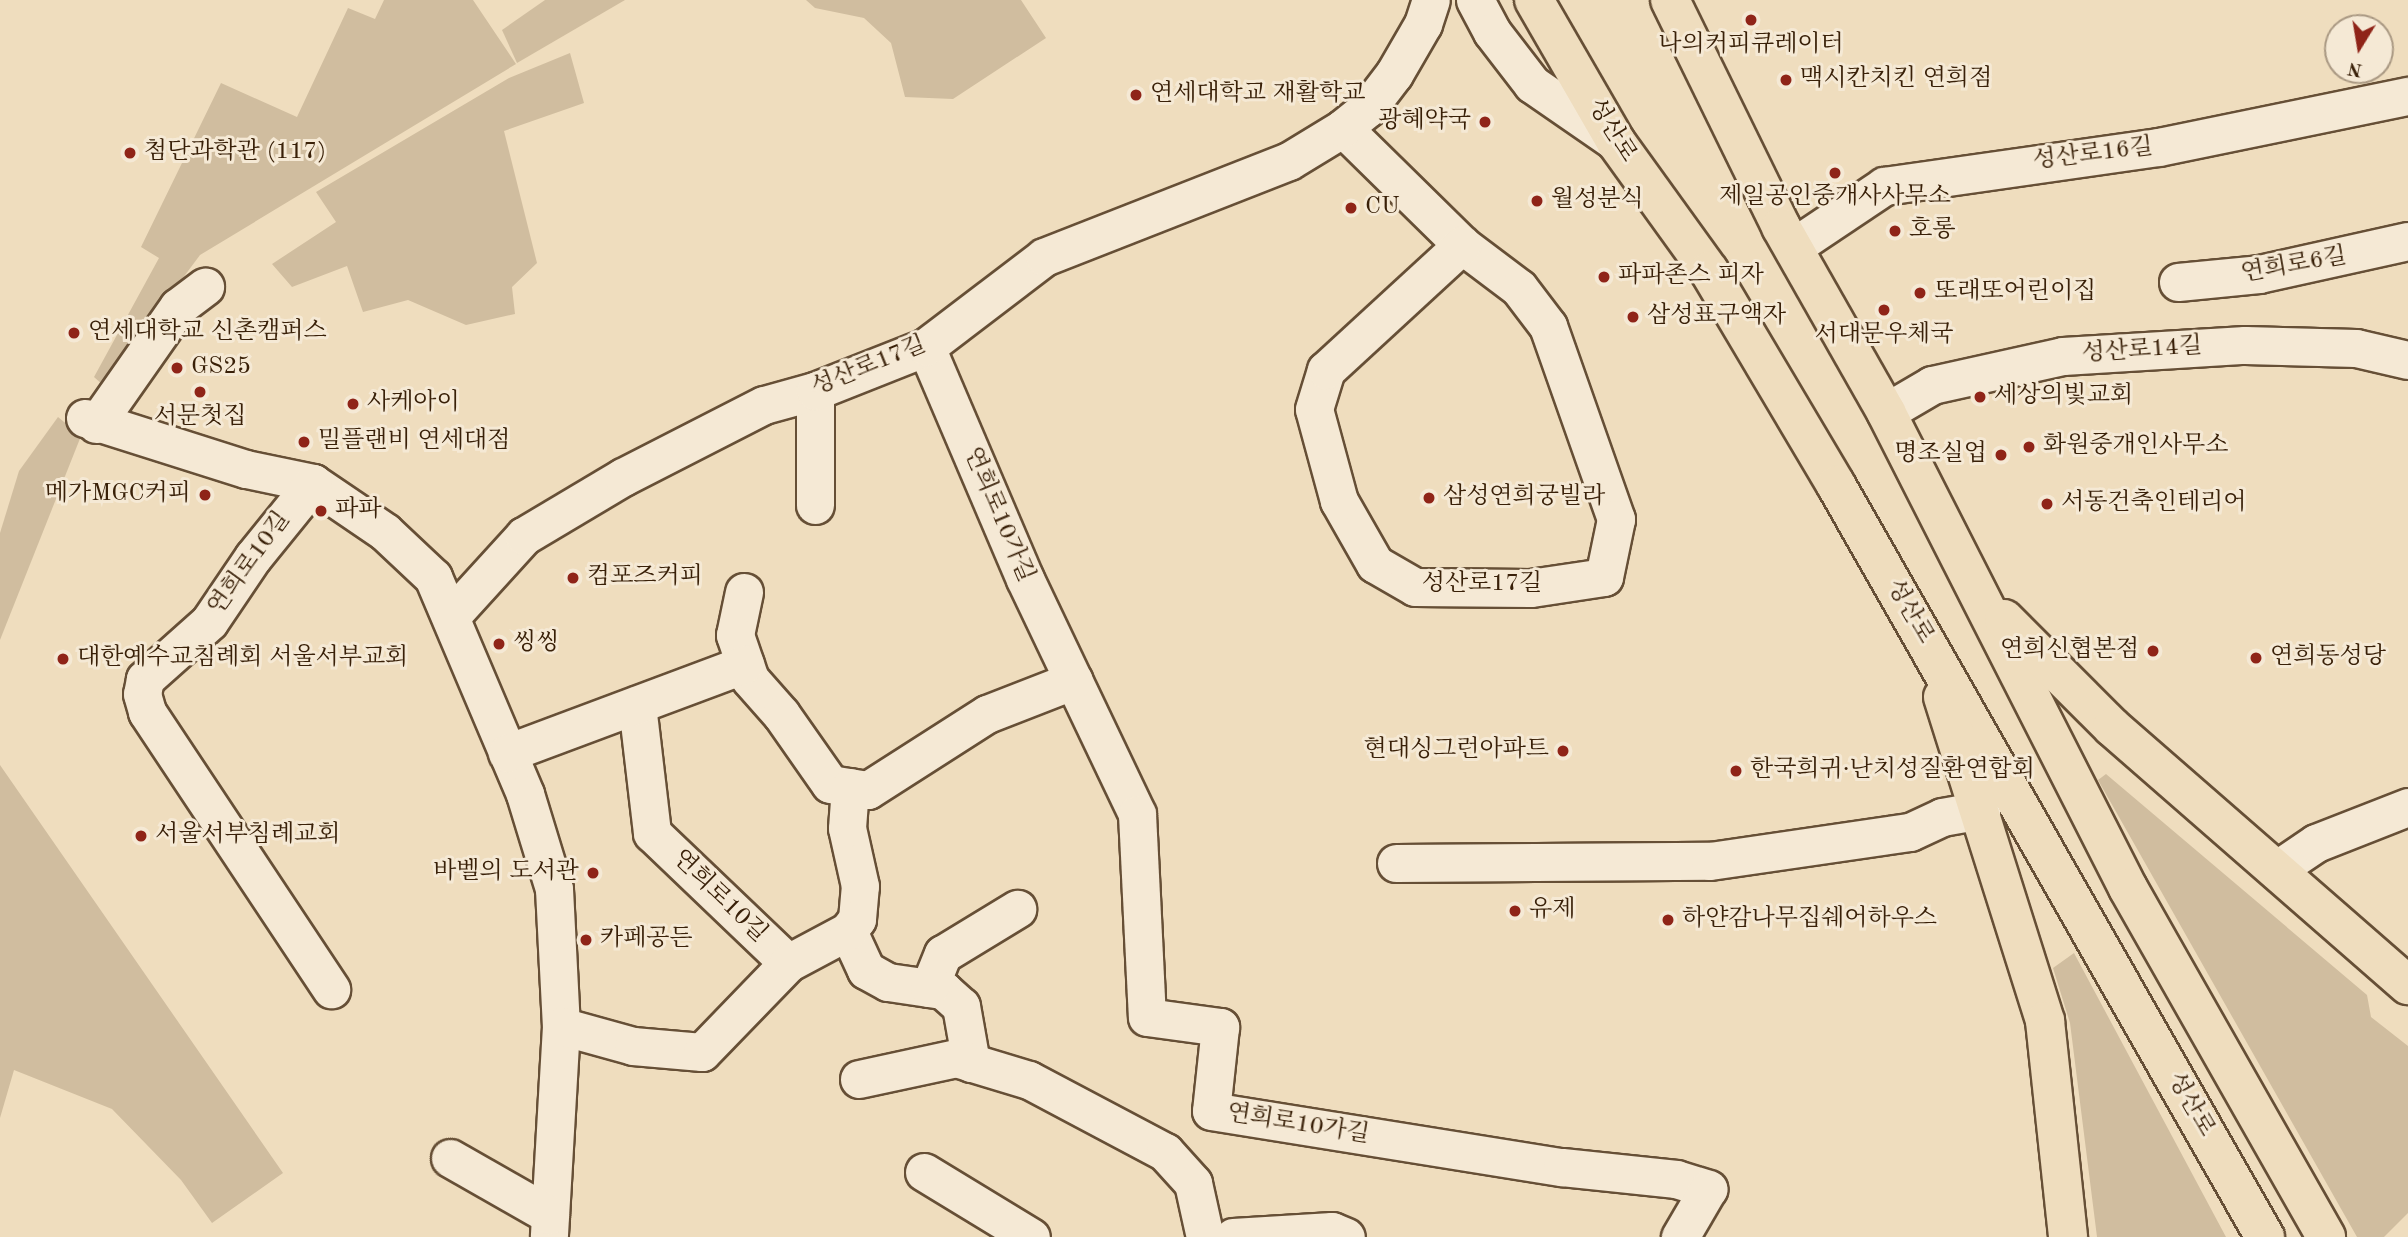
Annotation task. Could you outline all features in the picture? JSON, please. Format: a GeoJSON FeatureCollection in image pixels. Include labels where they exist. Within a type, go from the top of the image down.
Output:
{"type":"FeatureCollection","features":[{"type":"Feature","properties":{"kind":"main road","name":"성산로"},"geometry":{"type":"LineString","coordinates":[[1534,0],[1616,142],[1709,271],[1931,651],[2265,1237]]}},
{"type":"Feature","properties":{"kind":"main road"},"geometry":{"type":"LineString","coordinates":[[1670,0],[1793,247],[1886,412],[2128,888],[2326,1237]]}},
{"type":"Feature","properties":{"kind":"main road"},"geometry":{"type":"LineString","coordinates":[[1981,595],[2112,727],[2408,985]]}},
{"type":"Feature","properties":{"kind":"main road"},"geometry":{"type":"LineString","coordinates":[[1931,651],[1956,748],[1981,810],[2045,1021],[2068,1237]]}},
{"type":"Feature","properties":{"kind":"main road"},"geometry":{"type":"LineString","coordinates":[[2347,934],[2408,964]]}},
{"type":"Feature","properties":{"kind":"street","name":"성산로17길"},"geometry":{"type":"LineString","coordinates":[[452,615],[524,536],[623,477],[764,405],[815,391],[926,347],[1044,257],[1289,161],[1343,128],[1368,108],[1394,74],[1423,24],[1431,0]]}},
{"type":"Feature","properties":{"kind":"street"},"geometry":{"type":"LineString","coordinates":[[1475,0],[1492,32],[1532,83],[1616,142]]}},
{"type":"Feature","properties":{"kind":"street","name":"성산로16길"},"geometry":{"type":"LineString","coordinates":[[1793,247],[1885,186],[2159,147],[2408,96]]}},
{"type":"Feature","properties":{"kind":"street","name":"성산로17길"},"geometry":{"type":"LineString","coordinates":[[1343,128],[1462,245],[1519,288],[1548,326],[1616,519],[1604,577],[1530,588],[1415,587],[1375,564],[1339,501],[1314,409],[1326,370],[1462,245]]}},
{"type":"Feature","properties":{"kind":"street","name":"연희로6길"},"geometry":{"type":"LineString","coordinates":[[2178,282],[2271,272],[2408,241]]}},
{"type":"Feature","properties":{"kind":"street","name":"연희로10길"},"geometry":{"type":"LineString","coordinates":[[205,287],[178,307],[91,421],[246,469],[313,483],[385,533],[433,577],[452,615],[525,794],[554,890],[561,1026],[549,1226]]}},
{"type":"Feature","properties":{"kind":"street","name":"성산로14길"},"geometry":{"type":"LineString","coordinates":[[1886,412],[1932,385],[2063,356],[2245,345],[2356,348],[2408,360]]}},
{"type":"Feature","properties":{"kind":"street","name":"연희로10가길"},"geometry":{"type":"LineString","coordinates":[[926,347],[1025,579],[1137,814],[1147,1017],[1220,1027],[1211,1111],[1562,1167],[1677,1180],[1708,1189],[1680,1237]]}},
{"type":"Feature","properties":{"kind":"street"},"geometry":{"type":"LineString","coordinates":[[815,391],[815,505]]}},
{"type":"Feature","properties":{"kind":"street","name":"연희로10길"},"geometry":{"type":"LineString","coordinates":[[313,483],[253,557],[209,622],[145,679],[142,694],[154,724],[331,989]]}},
{"type":"Feature","properties":{"kind":"street"},"geometry":{"type":"LineString","coordinates":[[740,602],[736,635],[750,679],[781,714],[830,784],[868,790],[988,714],[1074,680]]}},
{"type":"Feature","properties":{"kind":"street"},"geometry":{"type":"LineString","coordinates":[[507,753],[746,664]]}},
{"type":"Feature","properties":{"kind":"street","name":"연희로10길"},"geometry":{"type":"LineString","coordinates":[[637,705],[652,833],[788,962]]}},
{"type":"Feature","properties":{"kind":"street"},"geometry":{"type":"LineString","coordinates":[[850,787],[847,828],[860,886],[857,919],[848,932],[866,970],[888,982],[943,990],[961,1006],[971,1063]]}},
{"type":"Feature","properties":{"kind":"street"},"geometry":{"type":"LineString","coordinates":[[2276,870],[2316,843],[2408,807]]}},
{"type":"Feature","properties":{"kind":"street"},"geometry":{"type":"LineString","coordinates":[[1396,863],[1710,861],[1910,832],[1942,817],[1981,810]]}},
{"type":"Feature","properties":{"kind":"street"},"geometry":{"type":"LineString","coordinates":[[929,988],[943,954],[1017,909]]}},
{"type":"Feature","properties":{"kind":"street","name":"연희로10길"},"geometry":{"type":"LineString","coordinates":[[561,1026],[633,1046],[702,1052],[788,962],[848,932]]}},
{"type":"Feature","properties":{"kind":"street"},"geometry":{"type":"LineString","coordinates":[[859,1079],[956,1058],[1029,1080],[1165,1152],[1192,1184],[1205,1237]]}},
{"type":"Feature","properties":{"kind":"street"},"geometry":{"type":"LineString","coordinates":[[450,1158],[549,1226]]}},
{"type":"Feature","properties":{"kind":"street"},"geometry":{"type":"LineString","coordinates":[[924,1171],[1031,1237]]}},
{"type":"Feature","properties":{"kind":"street"},"geometry":{"type":"LineString","coordinates":[[1233,1237],[1332,1231],[1346,1237]]}},
{"type":"Feature","properties":{"kind":"shaded area"},"geometry":{"type":"Polygon","coordinates":[[[384,0],[473,0],[516,64],[200,255],[103,385],[94,377],[159,258],[141,247],[221,83],[297,117],[348,8],[375,19],[384,0]]]}},
{"type":"Feature","properties":{"kind":"shaded area"},"geometry":{"type":"Polygon","coordinates":[[[545,0],[625,0],[517,63],[502,30],[545,0]]]}},
{"type":"Feature","properties":{"kind":"shaded area"},"geometry":{"type":"Polygon","coordinates":[[[806,0],[1021,0],[1046,38],[953,99],[905,97],[891,43],[864,18],[815,8],[806,0]]]}},
{"type":"Feature","properties":{"kind":"shaded area"},"geometry":{"type":"Polygon","coordinates":[[[570,53],[584,103],[504,131],[537,263],[512,287],[515,314],[466,325],[408,300],[363,312],[347,266],[292,287],[272,264],[336,222],[316,192],[509,78],[570,53]]]}},
{"type":"Feature","properties":{"kind":"shaded area"},"geometry":{"type":"Polygon","coordinates":[[[58,417],[81,436],[0,640],[0,533],[19,471],[58,417]]]}},
{"type":"Feature","properties":{"kind":"shaded area"},"geometry":{"type":"Polygon","coordinates":[[[0,765],[283,1173],[212,1223],[181,1180],[112,1109],[14,1070],[0,1118],[0,765]]]}},
{"type":"Feature","properties":{"kind":"shaded area"},"geometry":{"type":"Polygon","coordinates":[[[2106,774],[2367,995],[2371,1017],[2408,1046],[2408,1213],[2384,1237],[2357,1237],[2098,780],[2106,774]]]}},
{"type":"Feature","properties":{"kind":"shaded area"},"geometry":{"type":"Polygon","coordinates":[[[2074,953],[2226,1237],[2097,1237],[2070,1023],[2053,968],[2074,953]]]}},
{"type":"Feature","properties":{"kind":"place","name":"나의커피큐레이터"},"geometry":{"type":"Point","coordinates":[1751,20]}},
{"type":"Feature","properties":{"kind":"place","name":"맥시칸치킨 연희점"},"geometry":{"type":"Point","coordinates":[1786,80]}},
{"type":"Feature","properties":{"kind":"place","name":"연세대학교 재활학교"},"geometry":{"type":"Point","coordinates":[1136,95]}},
{"type":"Feature","properties":{"kind":"place","name":"광혜약국"},"geometry":{"type":"Point","coordinates":[1485,122]}},
{"type":"Feature","properties":{"kind":"place","name":"첨단과학관 (117)"},"geometry":{"type":"Point","coordinates":[130,153]}},
{"type":"Feature","properties":{"kind":"place","name":"제일공인중개사사무소"},"geometry":{"type":"Point","coordinates":[1835,173]}},
{"type":"Feature","properties":{"kind":"place","name":"월성분식"},"geometry":{"type":"Point","coordinates":[1537,201]}},
{"type":"Feature","properties":{"kind":"place","name":"CU"},"geometry":{"type":"Point","coordinates":[1351,208]}},
{"type":"Feature","properties":{"kind":"place","name":"호롱"},"geometry":{"type":"Point","coordinates":[1895,231]}},
{"type":"Feature","properties":{"kind":"place","name":"파파존스 피자"},"geometry":{"type":"Point","coordinates":[1604,277]}},
{"type":"Feature","properties":{"kind":"place","name":"또래또어린이집"},"geometry":{"type":"Point","coordinates":[1920,293]}},
{"type":"Feature","properties":{"kind":"place","name":"서대문우체국"},"geometry":{"type":"Point","coordinates":[1884,310]}},
{"type":"Feature","properties":{"kind":"place","name":"삼성표구액자"},"geometry":{"type":"Point","coordinates":[1633,317]}},
{"type":"Feature","properties":{"kind":"place","name":"연세대학교 신촌캠퍼스"},"geometry":{"type":"Point","coordinates":[74,333]}},
{"type":"Feature","properties":{"kind":"place","name":"GS25"},"geometry":{"type":"Point","coordinates":[177,368]}},
{"type":"Feature","properties":{"kind":"place","name":"서문첫집"},"geometry":{"type":"Point","coordinates":[200,392]}},
{"type":"Feature","properties":{"kind":"place","name":"세상의빛교회"},"geometry":{"type":"Point","coordinates":[1980,397]}},
{"type":"Feature","properties":{"kind":"place","name":"사케아이"},"geometry":{"type":"Point","coordinates":[353,404]}},
{"type":"Feature","properties":{"kind":"place","name":"밀플랜비 연세대점"},"geometry":{"type":"Point","coordinates":[304,442]}},
{"type":"Feature","properties":{"kind":"place","name":"화원중개인사무소"},"geometry":{"type":"Point","coordinates":[2029,447]}},
{"type":"Feature","properties":{"kind":"place","name":"명조실업"},"geometry":{"type":"Point","coordinates":[2001,455]}},
{"type":"Feature","properties":{"kind":"place","name":"메가MGC커피"},"geometry":{"type":"Point","coordinates":[205,495]}},
{"type":"Feature","properties":{"kind":"place","name":"삼성연희궁빌라"},"geometry":{"type":"Point","coordinates":[1429,498]}},
{"type":"Feature","properties":{"kind":"place","name":"서동건축인테리어"},"geometry":{"type":"Point","coordinates":[2047,504]}},
{"type":"Feature","properties":{"kind":"place","name":"파파"},"geometry":{"type":"Point","coordinates":[321,511]}},
{"type":"Feature","properties":{"kind":"place","name":"컴포즈커피"},"geometry":{"type":"Point","coordinates":[573,578]}},
{"type":"Feature","properties":{"kind":"place","name":"씽씽"},"geometry":{"type":"Point","coordinates":[499,644]}},
{"type":"Feature","properties":{"kind":"place","name":"연희신협본점"},"geometry":{"type":"Point","coordinates":[2153,651]}},
{"type":"Feature","properties":{"kind":"place","name":"연희동성당"},"geometry":{"type":"Point","coordinates":[2256,658]}},
{"type":"Feature","properties":{"kind":"place","name":"대한예수교침례회 서울서부교회"},"geometry":{"type":"Point","coordinates":[63,659]}},
{"type":"Feature","properties":{"kind":"place","name":"현대싱그런아파트"},"geometry":{"type":"Point","coordinates":[1563,751]}},
{"type":"Feature","properties":{"kind":"place","name":"한국희귀·난치성질환연합회"},"geometry":{"type":"Point","coordinates":[1736,771]}},
{"type":"Feature","properties":{"kind":"place","name":"서울서부침례교회"},"geometry":{"type":"Point","coordinates":[141,836]}},
{"type":"Feature","properties":{"kind":"place","name":"바벨의 도서관"},"geometry":{"type":"Point","coordinates":[593,873]}},
{"type":"Feature","properties":{"kind":"place","name":"유제"},"geometry":{"type":"Point","coordinates":[1515,911]}},
{"type":"Feature","properties":{"kind":"place","name":"하얀감나무집쉐어하우스"},"geometry":{"type":"Point","coordinates":[1668,920]}},
{"type":"Feature","properties":{"kind":"place","name":"카페공든"},"geometry":{"type":"Point","coordinates":[586,940]}}]}
